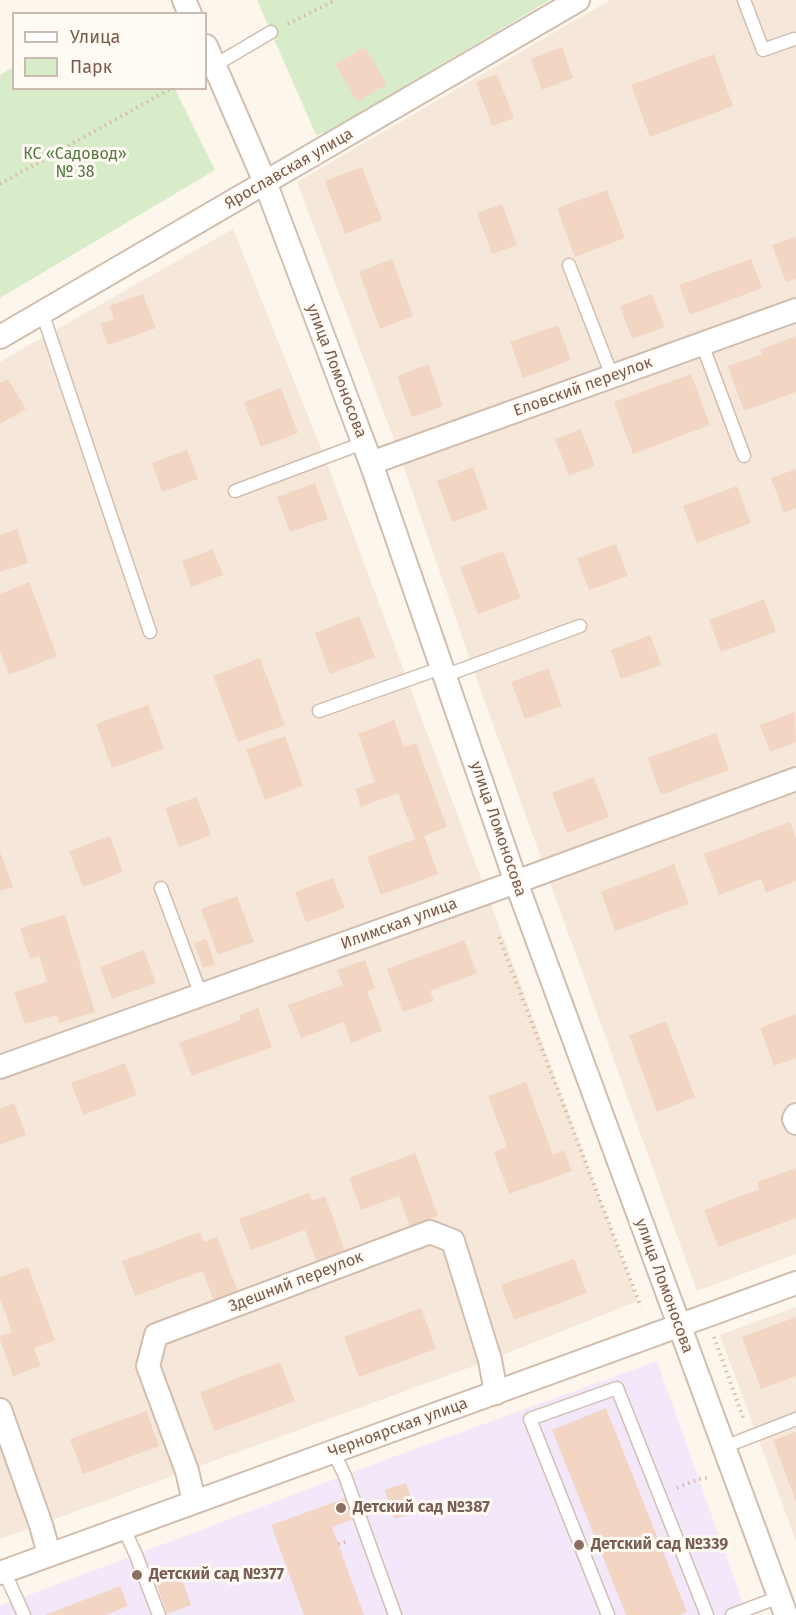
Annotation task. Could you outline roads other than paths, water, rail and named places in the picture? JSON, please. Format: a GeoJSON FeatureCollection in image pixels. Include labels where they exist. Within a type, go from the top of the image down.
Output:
{"type":"FeatureCollection","features":[{"type":"Feature","properties":{"kind":"street","name":"Ярославская улица"},"geometry":{"type":"LineString","coordinates":[[0,337],[578,0]]}},
{"type":"Feature","properties":{"kind":"street","name":"улица Ломоносова"},"geometry":{"type":"LineString","coordinates":[[209,60],[266,182],[367,453],[516,882],[782,1606]]}},
{"type":"Feature","properties":{"kind":"street","name":"Еловский переулок"},"geometry":{"type":"LineString","coordinates":[[367,453],[612,376],[796,310]]}},
{"type":"Feature","properties":{"kind":"street","name":"Илимская улица"},"geometry":{"type":"LineString","coordinates":[[0,1067],[796,779]]}},
{"type":"Feature","properties":{"kind":"street"},"geometry":{"type":"LineString","coordinates":[[796,1115],[796,1123]]}},
{"type":"Feature","properties":{"kind":"street","name":"Здешний переулок"},"geometry":{"type":"LineString","coordinates":[[194,1502],[187,1471],[148,1366],[156,1335],[430,1232],[453,1241],[490,1360],[496,1393]]}},
{"type":"Feature","properties":{"kind":"street","name":"Черноярская улица"},"geometry":{"type":"LineString","coordinates":[[2,1572],[796,1283]]}},
{"type":"Feature","properties":{"kind":"street"},"geometry":{"type":"LineString","coordinates":[[0,1410],[49,1554]]}},
{"type":"Feature","properties":{"kind":"lane"},"geometry":{"type":"LineString","coordinates":[[744,0],[763,50],[794,39]]}},
{"type":"Feature","properties":{"kind":"lane"},"geometry":{"type":"LineString","coordinates":[[209,60],[271,32]]}},
{"type":"Feature","properties":{"kind":"lane"},"geometry":{"type":"LineString","coordinates":[[569,265],[612,376]]}},
{"type":"Feature","properties":{"kind":"lane"},"geometry":{"type":"LineString","coordinates":[[42,312],[150,632]]}},
{"type":"Feature","properties":{"kind":"lane"},"geometry":{"type":"LineString","coordinates":[[702,344],[744,456]]}},
{"type":"Feature","properties":{"kind":"lane"},"geometry":{"type":"LineString","coordinates":[[235,491],[367,453]]}},
{"type":"Feature","properties":{"kind":"lane"},"geometry":{"type":"LineString","coordinates":[[319,711],[580,626]]}},
{"type":"Feature","properties":{"kind":"lane"},"geometry":{"type":"LineString","coordinates":[[161,888],[201,995]]}},
{"type":"Feature","properties":{"kind":"lane"},"geometry":{"type":"LineString","coordinates":[[608,1615],[530,1419],[617,1388],[707,1615]]}},
{"type":"Feature","properties":{"kind":"lane"},"geometry":{"type":"LineString","coordinates":[[724,1447],[796,1419]]}},
{"type":"Feature","properties":{"kind":"lane"},"geometry":{"type":"LineString","coordinates":[[333,1451],[345,1476],[395,1615]]}},
{"type":"Feature","properties":{"kind":"lane"},"geometry":{"type":"LineString","coordinates":[[123,1527],[159,1615]]}},
{"type":"Feature","properties":{"kind":"lane"},"geometry":{"type":"LineString","coordinates":[[2,1572],[24,1615]]}},
{"type":"Feature","properties":{"kind":"lane"},"geometry":{"type":"LineString","coordinates":[[732,1615],[782,1606]]}},
{"type":"Feature","properties":{"kind":"place","name":"Детский сад №387"},"geometry":{"type":"Point","coordinates":[341,1508]}},
{"type":"Feature","properties":{"kind":"place","name":"Детский сад №339"},"geometry":{"type":"Point","coordinates":[579,1545]}},
{"type":"Feature","properties":{"kind":"place","name":"Детский сад №377"},"geometry":{"type":"Point","coordinates":[137,1575]}},
{"type":"Feature","properties":{"kind":"park label","name":"КС «Садовод» № 38"},"geometry":{"type":"Point","coordinates":[75,164]}}]}
